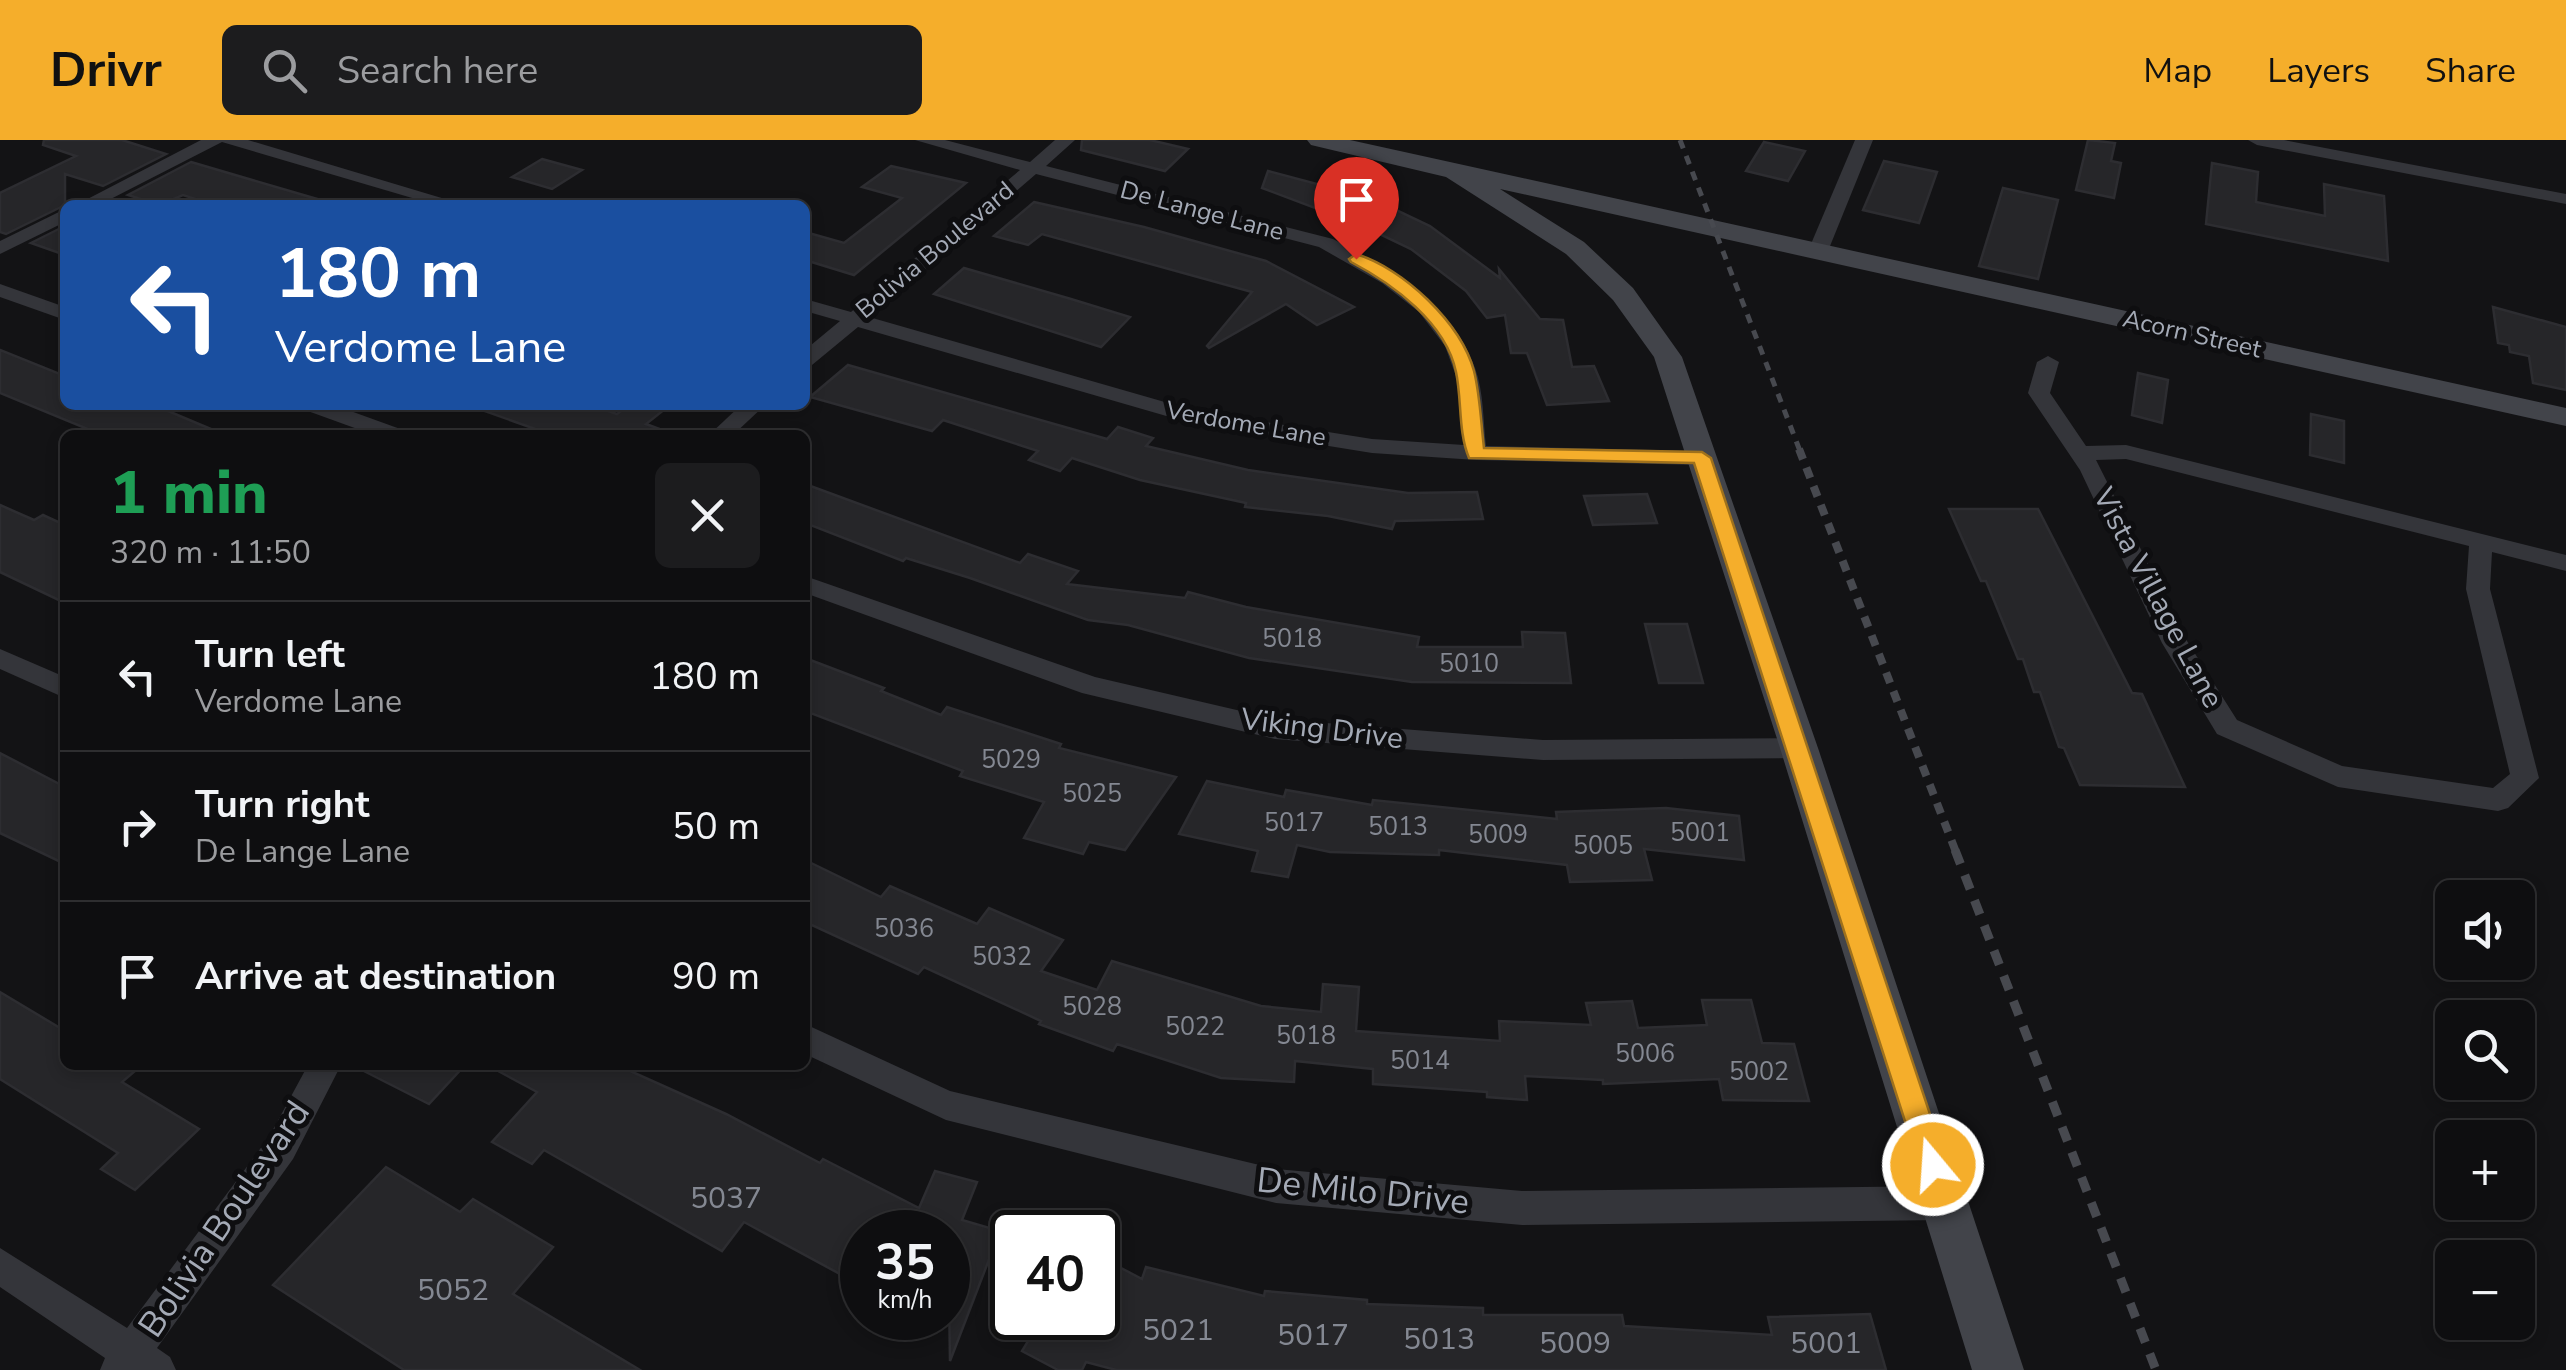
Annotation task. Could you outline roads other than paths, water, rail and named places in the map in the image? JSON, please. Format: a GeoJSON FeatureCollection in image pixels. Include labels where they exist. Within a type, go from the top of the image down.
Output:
{"type":"FeatureCollection","features":[{"type":"Feature","properties":{"kind":"street"},"geometry":{"type":"LineString","coordinates":[[96,200],[214,140]]}},
{"type":"Feature","properties":{"kind":"street"},"geometry":{"type":"LineString","coordinates":[[229,140],[439,200]]}},
{"type":"Feature","properties":{"kind":"street","name":"De Lange Lane"},"geometry":{"type":"LineString","coordinates":[[924,140],[1326,243],[1387,274],[1433,314],[1464,368],[1476,454]]}},
{"type":"Feature","properties":{"kind":"street","name":"Bolivia Boulevard"},"geometry":{"type":"LineString","coordinates":[[810,357],[1066,140]]}},
{"type":"Feature","properties":{"kind":"street","name":"Acorn Street"},"geometry":{"type":"LineString","coordinates":[[1319,140],[1536,189],[1559,198],[1818,251],[2566,417]]}},
{"type":"Feature","properties":{"kind":"street"},"geometry":{"type":"LineString","coordinates":[[1818,251],[1864,140]]}},
{"type":"Feature","properties":{"kind":"street"},"geometry":{"type":"LineString","coordinates":[[2257,140],[2566,199]]}},
{"type":"Feature","properties":{"kind":"street"},"geometry":{"type":"LineString","coordinates":[[1455,172],[1574,248],[1623,294],[1668,357],[1800,748],[1998,1370]]}},
{"type":"Feature","properties":{"kind":"street"},"geometry":{"type":"LineString","coordinates":[[0,248],[60,218]]}},
{"type":"Feature","properties":{"kind":"street"},"geometry":{"type":"LineString","coordinates":[[0,290],[60,312]]}},
{"type":"Feature","properties":{"kind":"street","name":"Verdome Lane"},"geometry":{"type":"LineString","coordinates":[[810,306],[1194,418],[1372,446],[1476,454],[1702,458]]}},
{"type":"Feature","properties":{"kind":"street","name":"Vista Village Lane"},"geometry":{"type":"LineString","coordinates":[[2048,362],[2040,393],[2079,453],[2175,643],[2227,727],[2338,776],[2498,800],[2525,778],[2478,589],[2481,542]]}},
{"type":"Feature","properties":{"kind":"street"},"geometry":{"type":"LineString","coordinates":[[328,410],[382,430]]}},
{"type":"Feature","properties":{"kind":"street"},"geometry":{"type":"LineString","coordinates":[[726,430],[748,410]]}},
{"type":"Feature","properties":{"kind":"street","name":"Vista Village Lane"},"geometry":{"type":"LineString","coordinates":[[2079,453],[2126,452],[2566,563]]}},
{"type":"Feature","properties":{"kind":"street","name":"Viking Drive"},"geometry":{"type":"LineString","coordinates":[[810,586],[1091,686],[1275,728],[1543,750],[1800,748]]}},
{"type":"Feature","properties":{"kind":"street"},"geometry":{"type":"LineString","coordinates":[[0,658],[60,686]]}},
{"type":"Feature","properties":{"kind":"street","name":"De Milo Drive"},"geometry":{"type":"LineString","coordinates":[[810,1040],[946,1105],[1276,1186],[1522,1208],[1945,1203]]}},
{"type":"Feature","properties":{"kind":"street","name":"Bolivia Boulevard"},"geometry":{"type":"LineString","coordinates":[[136,1364],[280,1148],[322,1070]]}},
{"type":"Feature","properties":{"kind":"street"},"geometry":{"type":"LineString","coordinates":[[0,1266],[136,1364]]}},
{"type":"Feature","properties":{"kind":"railway"},"geometry":{"type":"LineString","coordinates":[[1680,140],[1800,451]]}},
{"type":"Feature","properties":{"kind":"railway"},"geometry":{"type":"LineString","coordinates":[[1799,449],[1956,852]]}},
{"type":"Feature","properties":{"kind":"railway"},"geometry":{"type":"LineString","coordinates":[[1955,850],[2156,1370]]}}]}
